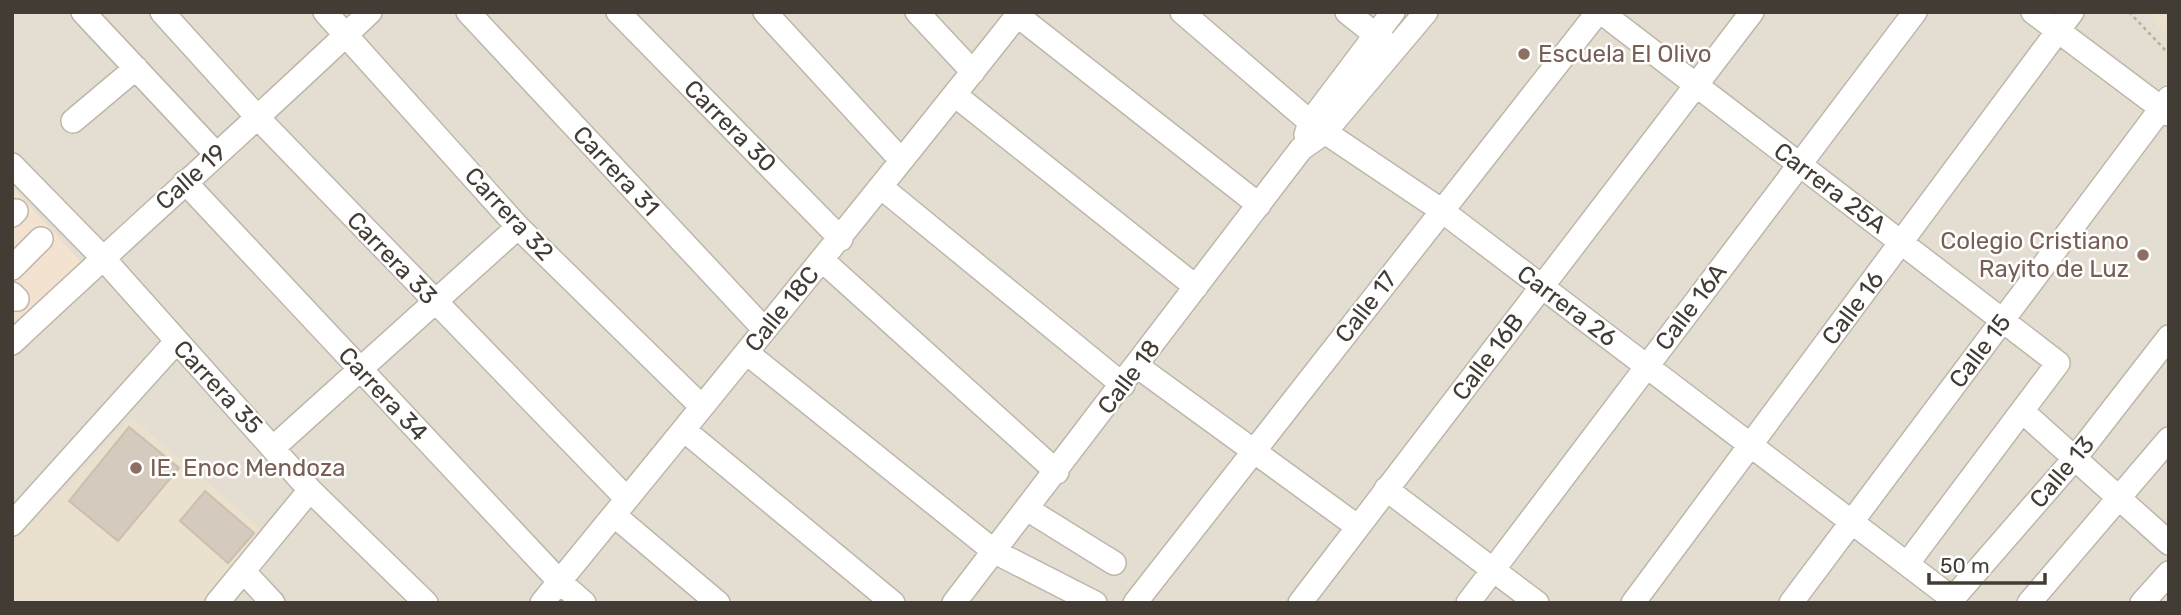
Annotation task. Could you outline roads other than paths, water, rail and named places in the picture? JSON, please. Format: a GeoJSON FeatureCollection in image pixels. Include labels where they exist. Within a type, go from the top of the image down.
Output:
{"type":"FeatureCollection","features":[{"type":"Feature","properties":{"kind":"street"},"geometry":{"type":"LineString","coordinates":[[83,12],[216,155]]}},
{"type":"Feature","properties":{"kind":"street","name":"Carrera 33"},"geometry":{"type":"LineString","coordinates":[[162,12],[259,119],[433,300],[620,507],[718,603]]}},
{"type":"Feature","properties":{"kind":"street","name":"Carrera 32"},"geometry":{"type":"LineString","coordinates":[[325,12],[517,227],[702,407]]}},
{"type":"Feature","properties":{"kind":"street","name":"Calle 19"},"geometry":{"type":"LineString","coordinates":[[12,343],[185,183],[259,119],[370,12]]}},
{"type":"Feature","properties":{"kind":"street","name":"Carrera 31"},"geometry":{"type":"LineString","coordinates":[[468,12],[764,329]]}},
{"type":"Feature","properties":{"kind":"street","name":"Carrera 30"},"geometry":{"type":"LineString","coordinates":[[618,12],[841,239]]}},
{"type":"Feature","properties":{"kind":"street"},"geometry":{"type":"LineString","coordinates":[[765,12],[900,159]]}},
{"type":"Feature","properties":{"kind":"street"},"geometry":{"type":"LineString","coordinates":[[917,12],[973,72]]}},
{"type":"Feature","properties":{"kind":"street","name":"Carrera 26"},"geometry":{"type":"LineString","coordinates":[[1182,12],[1318,127],[1441,210],[1908,564],[1951,601]]}},
{"type":"Feature","properties":{"kind":"street"},"geometry":{"type":"LineString","coordinates":[[1347,12],[1395,50]]}},
{"type":"Feature","properties":{"kind":"street","name":"Calle 18"},"geometry":{"type":"LineString","coordinates":[[954,603],[1057,472],[1318,127],[1393,12]]}},
{"type":"Feature","properties":{"kind":"street","name":"Calle 18"},"geometry":{"type":"LineString","coordinates":[[1318,127],[1395,50],[1426,12]]}},
{"type":"Feature","properties":{"kind":"street","name":"Carrera 25A"},"geometry":{"type":"LineString","coordinates":[[1600,12],[2059,363],[2022,411]]}},
{"type":"Feature","properties":{"kind":"street","name":"Calle 17"},"geometry":{"type":"LineString","coordinates":[[1135,603],[1441,210],[1600,12]]}},
{"type":"Feature","properties":{"kind":"street","name":"Calle 16B"},"geometry":{"type":"LineString","coordinates":[[1300,603],[1752,12]]}},
{"type":"Feature","properties":{"kind":"street","name":"Calle 16A"},"geometry":{"type":"LineString","coordinates":[[1468,603],[1915,12]]}},
{"type":"Feature","properties":{"kind":"street"},"geometry":{"type":"LineString","coordinates":[[2033,12],[2166,107]]}},
{"type":"Feature","properties":{"kind":"street","name":"Calle 16"},"geometry":{"type":"LineString","coordinates":[[1633,603],[2072,12]]}},
{"type":"Feature","properties":{"kind":"street"},"geometry":{"type":"LineString","coordinates":[[1018,14],[1259,205]]}},
{"type":"Feature","properties":{"kind":"street","name":"Calle 18C"},"geometry":{"type":"LineString","coordinates":[[542,603],[747,354],[764,329],[841,239],[900,159],[1018,14]]}},
{"type":"Feature","properties":{"kind":"street"},"geometry":{"type":"LineString","coordinates":[[73,121],[136,68]]}},
{"type":"Feature","properties":{"kind":"street"},"geometry":{"type":"LineString","coordinates":[[954,95],[1196,287]]}},
{"type":"Feature","properties":{"kind":"street","name":"Calle 15"},"geometry":{"type":"LineString","coordinates":[[1791,603],[2166,107]]}},
{"type":"Feature","properties":{"kind":"street","name":"Carrera 35"},"geometry":{"type":"LineString","coordinates":[[12,165],[103,258],[175,343],[274,447],[310,491],[426,603]]}},
{"type":"Feature","properties":{"kind":"street","name":"Carrera 34"},"geometry":{"type":"LineString","coordinates":[[185,183],[559,581],[584,603]]}},
{"type":"Feature","properties":{"kind":"street"},"geometry":{"type":"LineString","coordinates":[[881,187],[1130,375],[1254,451],[1358,527]]}},
{"type":"Feature","properties":{"kind":"street"},"geometry":{"type":"LineString","coordinates":[[274,447],[433,300],[517,227]]}},
{"type":"Feature","properties":{"kind":"street"},"geometry":{"type":"LineString","coordinates":[[12,268],[41,239]]}},
{"type":"Feature","properties":{"kind":"street"},"geometry":{"type":"LineString","coordinates":[[822,260],[1057,472]]}},
{"type":"Feature","properties":{"kind":"street","name":"Calle 13"},"geometry":{"type":"LineString","coordinates":[[1951,601],[2075,458],[2169,337]]}},
{"type":"Feature","properties":{"kind":"street"},"geometry":{"type":"LineString","coordinates":[[17,508],[175,343]]}},
{"type":"Feature","properties":{"kind":"street"},"geometry":{"type":"LineString","coordinates":[[747,354],[995,552],[1095,603]]}},
{"type":"Feature","properties":{"kind":"street"},"geometry":{"type":"LineString","coordinates":[[1908,564],[2022,411],[2169,543]]}},
{"type":"Feature","properties":{"kind":"street"},"geometry":{"type":"LineString","coordinates":[[684,430],[893,603]]}},
{"type":"Feature","properties":{"kind":"street"},"geometry":{"type":"LineString","coordinates":[[2029,603],[2169,439]]}},
{"type":"Feature","properties":{"kind":"street"},"geometry":{"type":"LineString","coordinates":[[1386,489],[1537,603]]}},
{"type":"Feature","properties":{"kind":"street"},"geometry":{"type":"LineString","coordinates":[[217,603],[310,491]]}},
{"type":"Feature","properties":{"kind":"street"},"geometry":{"type":"LineString","coordinates":[[1027,509],[1114,563]]}},
{"type":"Feature","properties":{"kind":"street"},"geometry":{"type":"LineString","coordinates":[[244,572],[273,603]]}},
{"type":"Feature","properties":{"kind":"street"},"geometry":{"type":"LineString","coordinates":[[2142,603],[2169,573]]}},
{"type":"Feature","properties":{"kind":"place","name":"Escuela El Olivo"},"geometry":{"type":"Point","coordinates":[1524,54]}},
{"type":"Feature","properties":{"kind":"place","name":"Colegio Cristiano Rayito de Luz"},"geometry":{"type":"Point","coordinates":[2143,255]}},
{"type":"Feature","properties":{"kind":"place","name":"IE. Enoc Mendoza"},"geometry":{"type":"Point","coordinates":[136,468]}}]}
